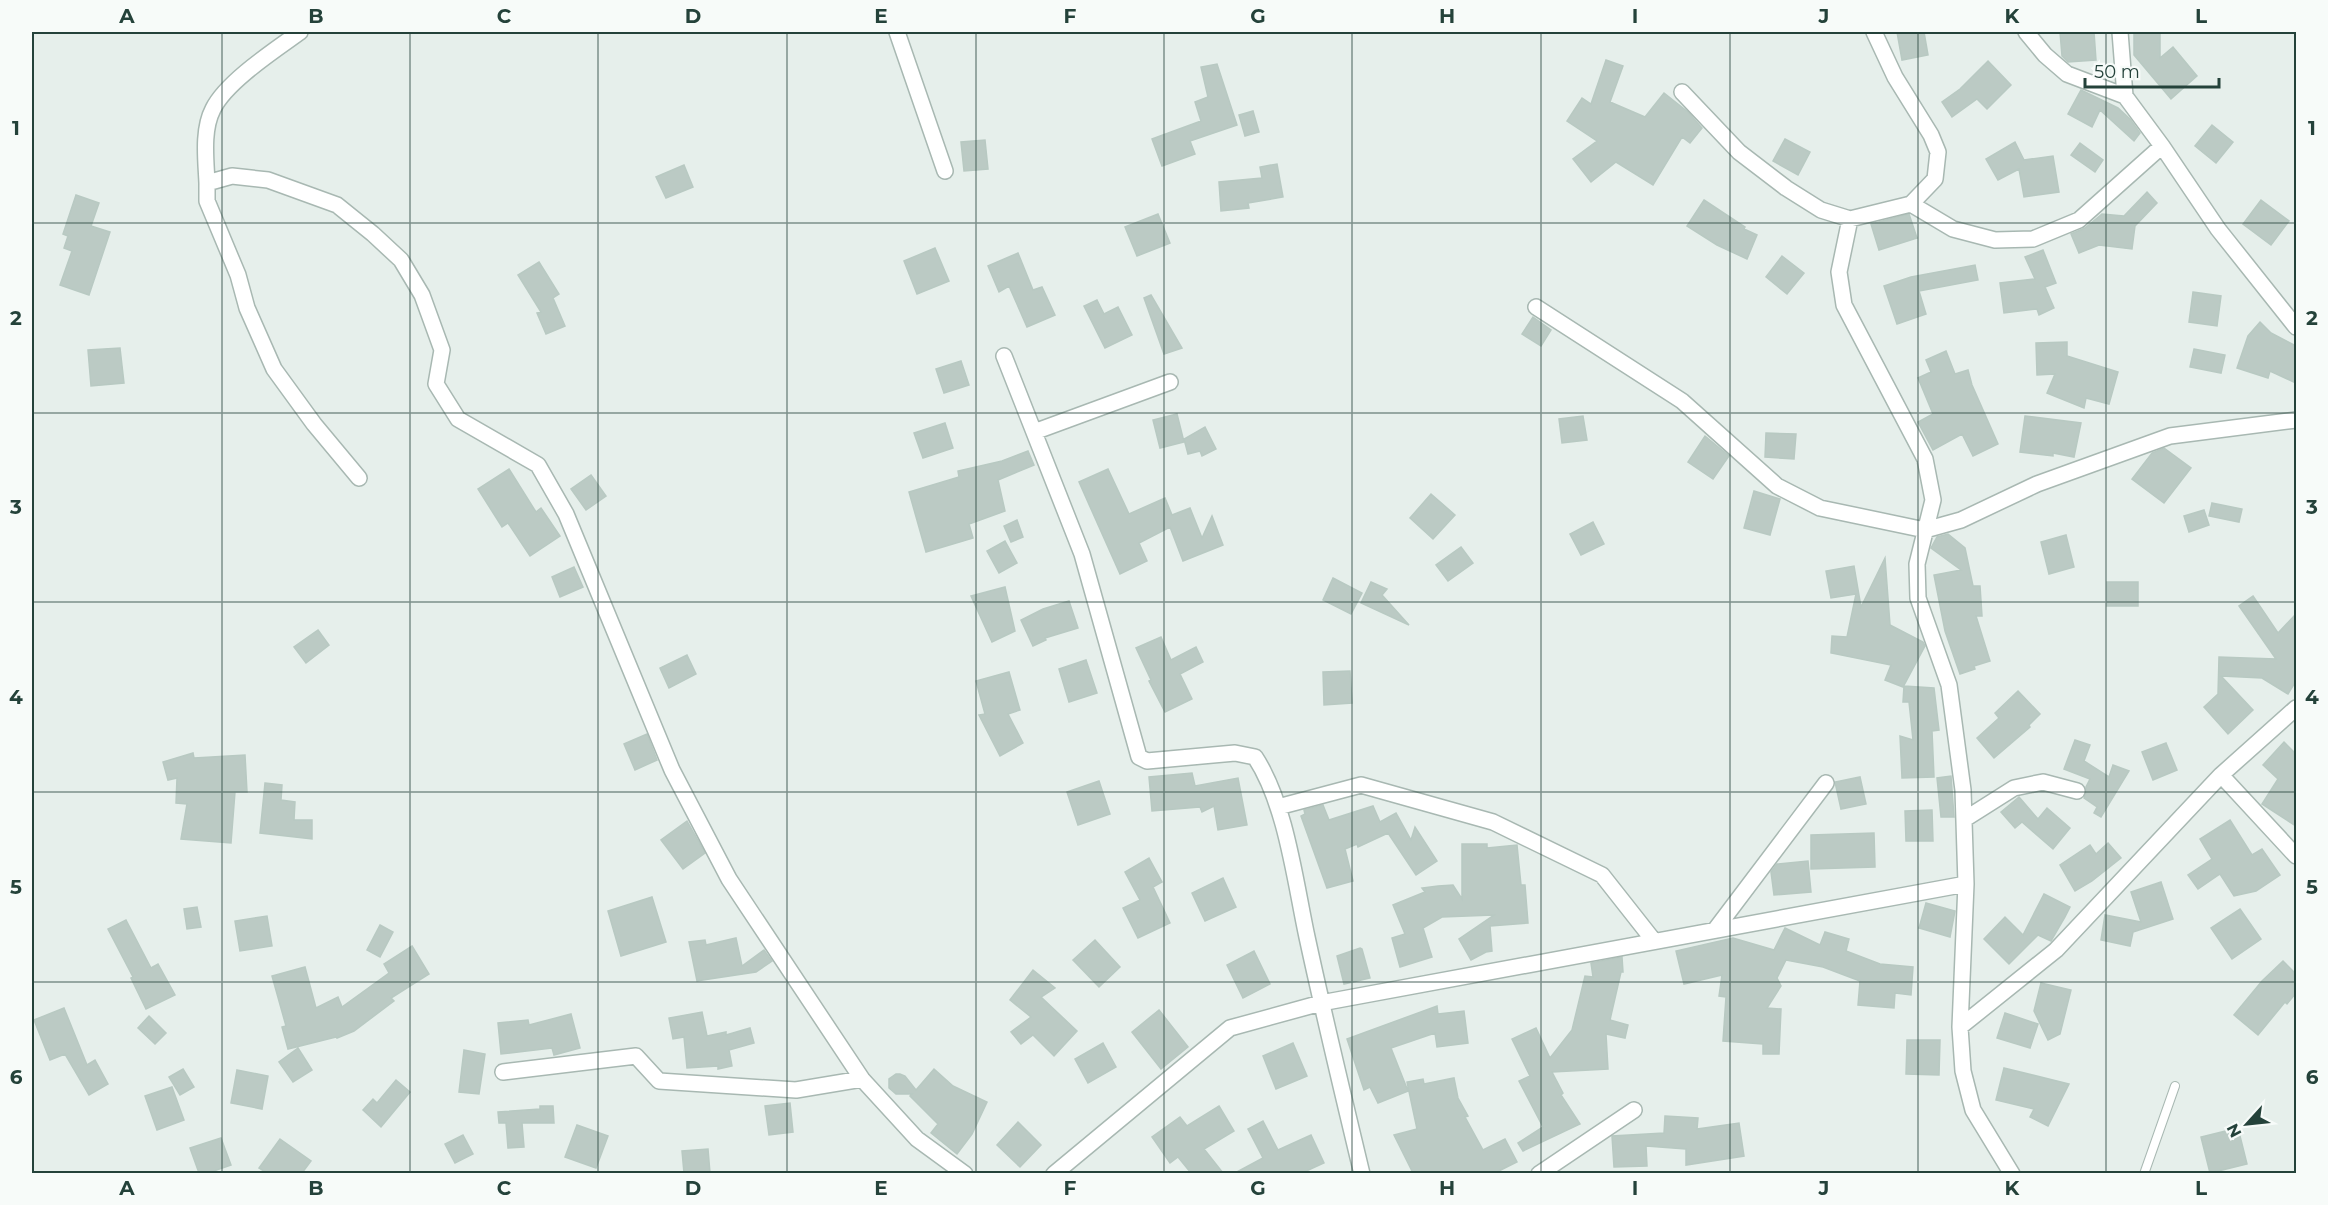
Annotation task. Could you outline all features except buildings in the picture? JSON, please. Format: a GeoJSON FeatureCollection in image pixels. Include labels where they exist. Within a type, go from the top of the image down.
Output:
{"type":"FeatureCollection","features":[{"type":"Feature","properties":{"kind":"street"},"geometry":{"type":"LineString","coordinates":[[300,32],[232,85],[212,109],[205,143],[207,201],[238,275],[247,309],[274,369],[314,424],[359,478]]}},
{"type":"Feature","properties":{"kind":"street"},"geometry":{"type":"LineString","coordinates":[[897,32],[945,171]]}},
{"type":"Feature","properties":{"kind":"street"},"geometry":{"type":"LineString","coordinates":[[1682,92],[1739,152],[1786,188],[1821,210],[1850,219],[1911,204],[1935,178],[1938,152],[1931,135],[1895,76],[1874,32]]}},
{"type":"Feature","properties":{"kind":"street"},"geometry":{"type":"LineString","coordinates":[[2026,32],[2045,55],[2067,74],[2125,96]]}},
{"type":"Feature","properties":{"kind":"street"},"geometry":{"type":"LineString","coordinates":[[2120,32],[2125,96],[2218,229],[2296,327]]}},
{"type":"Feature","properties":{"kind":"street"},"geometry":{"type":"LineString","coordinates":[[1911,204],[1953,229],[1995,240],[2034,239],[2079,220],[2162,146]]}},
{"type":"Feature","properties":{"kind":"street"},"geometry":{"type":"LineString","coordinates":[[207,183],[232,176],[268,180],[337,205],[401,260],[422,295],[442,350],[436,384],[458,419],[538,465],[566,514],[672,770],[729,879],[862,1079],[916,1139],[965,1173]]}},
{"type":"Feature","properties":{"kind":"street"},"geometry":{"type":"LineString","coordinates":[[1850,219],[1839,272],[1844,305],[1925,459],[1933,500],[1917,564],[1918,598],[1949,685],[1964,790],[1966,884],[1960,1027],[1963,1071],[1973,1110],[2012,1173]]}},
{"type":"Feature","properties":{"kind":"street"},"geometry":{"type":"LineString","coordinates":[[1536,307],[1682,401],[1777,486],[1820,508],[1925,530],[1961,520],[2037,484],[2170,436],[2296,420]]}},
{"type":"Feature","properties":{"kind":"street"},"geometry":{"type":"LineString","coordinates":[[1004,356],[1082,554],[1139,757],[1147,761],[1235,753],[1255,757],[1265,773],[1278,807],[1321,1003],[1362,1173]]}},
{"type":"Feature","properties":{"kind":"street"},"geometry":{"type":"LineString","coordinates":[[1034,432],[1170,382]]}},
{"type":"Feature","properties":{"kind":"street"},"geometry":{"type":"LineString","coordinates":[[1960,1027],[2056,950],[2222,775],[2296,708]]}},
{"type":"Feature","properties":{"kind":"street"},"geometry":{"type":"LineString","coordinates":[[2222,775],[2296,856]]}},
{"type":"Feature","properties":{"kind":"street"},"geometry":{"type":"LineString","coordinates":[[1965,819],[2014,788],[2043,782],[2077,791]]}},
{"type":"Feature","properties":{"kind":"street"},"geometry":{"type":"LineString","coordinates":[[1715,930],[1826,783]]}},
{"type":"Feature","properties":{"kind":"street"},"geometry":{"type":"LineString","coordinates":[[1278,807],[1361,785],[1493,822],[1602,875],[1654,941]]}},
{"type":"Feature","properties":{"kind":"street"},"geometry":{"type":"LineString","coordinates":[[1054,1173],[1230,1028],[1321,1003],[1966,884]]}},
{"type":"Feature","properties":{"kind":"street"},"geometry":{"type":"LineString","coordinates":[[503,1072],[636,1056],[659,1081],[796,1090],[862,1079]]}},
{"type":"Feature","properties":{"kind":"street"},"geometry":{"type":"LineString","coordinates":[[1539,1173],[1634,1110]]}},
{"type":"Feature","properties":{"kind":"lane"},"geometry":{"type":"LineString","coordinates":[[2144,1173],[2175,1086]]}}]}
